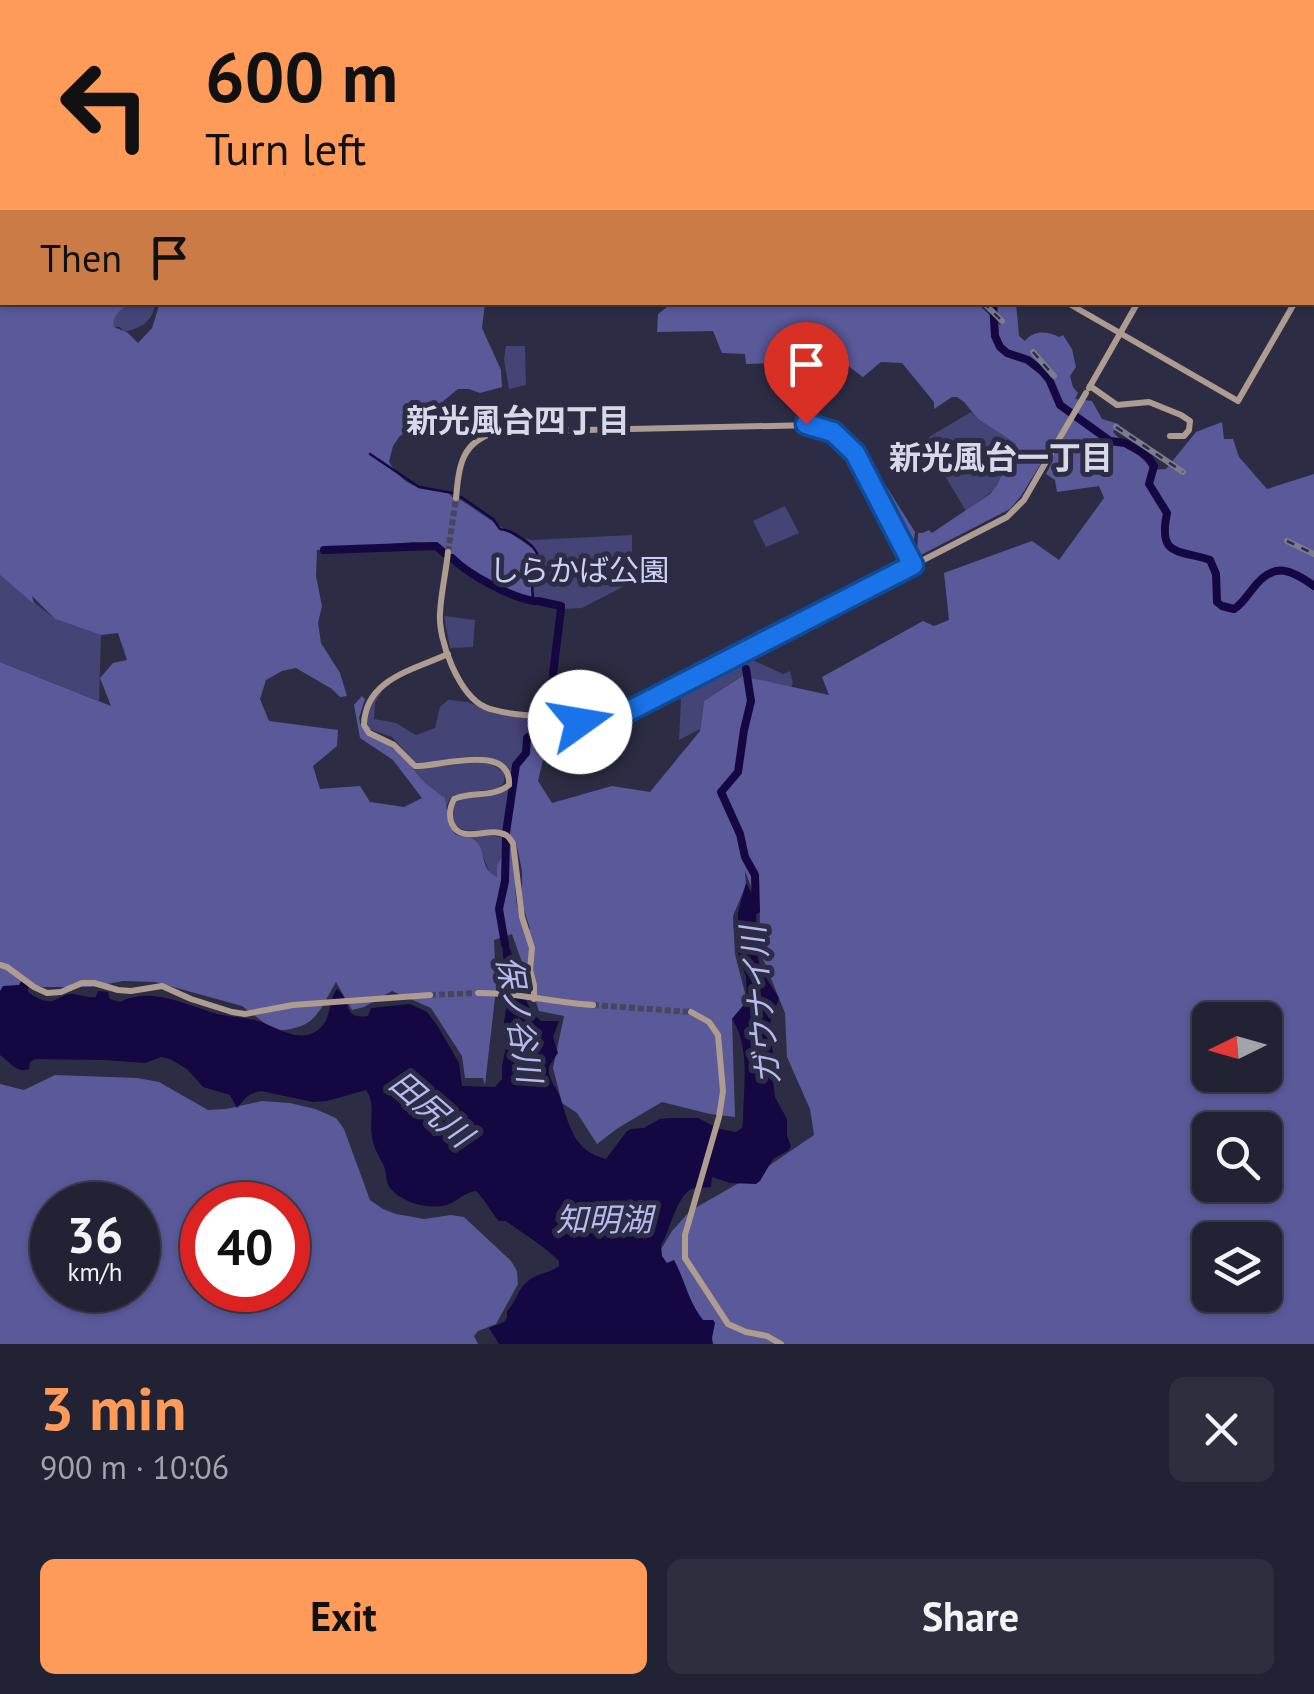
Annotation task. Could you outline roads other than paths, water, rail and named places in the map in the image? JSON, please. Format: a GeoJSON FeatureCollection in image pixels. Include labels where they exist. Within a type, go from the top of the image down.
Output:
{"type":"FeatureCollection","features":[{"type":"Feature","properties":{"kind":"street"},"geometry":{"type":"LineString","coordinates":[[1071,305],[1238,401],[1293,305]]}},
{"type":"Feature","properties":{"kind":"street"},"geometry":{"type":"LineString","coordinates":[[448,552],[440,627],[465,691],[486,708],[580,722],[603,720],[636,708],[1012,513],[1024,500],[1136,305]]}},
{"type":"Feature","properties":{"kind":"street"},"geometry":{"type":"LineString","coordinates":[[1088,389],[1116,405],[1149,402],[1190,421],[1184,436],[1170,436]]}},
{"type":"Feature","properties":{"kind":"street"},"geometry":{"type":"LineString","coordinates":[[456,498],[464,455],[478,440],[496,432],[813,425],[836,434],[855,453],[913,565]]}},
{"type":"Feature","properties":{"kind":"street"},"geometry":{"type":"LineString","coordinates":[[448,654],[383,684],[368,703],[364,725],[369,733],[394,745],[415,766],[484,760],[502,765],[508,772],[504,790],[454,799],[451,822],[468,834],[507,835],[513,844],[522,917],[532,948],[531,998]]}},
{"type":"Feature","properties":{"kind":"street"},"geometry":{"type":"LineString","coordinates":[[4,966],[41,991],[54,993],[94,983],[132,991],[162,986],[191,1000],[245,1014],[307,1004],[430,995]]}},
{"type":"Feature","properties":{"kind":"street"},"geometry":{"type":"LineString","coordinates":[[478,993],[592,1005]]}},
{"type":"Feature","properties":{"kind":"street"},"geometry":{"type":"LineString","coordinates":[[691,1012],[709,1022],[718,1035],[723,1090],[683,1242],[684,1251],[690,1267],[728,1324],[781,1344]]}},
{"type":"Feature","properties":{"kind":"water","name":"知明湖"},"geometry":{"type":"Polygon","coordinates":[[[746,883],[756,908],[759,961],[779,998],[770,1023],[773,1081],[775,1097],[787,1119],[791,1146],[773,1159],[756,1184],[730,1183],[712,1177],[711,1187],[689,1191],[683,1196],[661,1245],[662,1256],[667,1263],[674,1260],[698,1313],[703,1320],[715,1323],[713,1344],[499,1344],[489,1328],[504,1322],[524,1285],[559,1266],[559,1261],[506,1221],[499,1221],[476,1191],[434,1207],[409,1202],[395,1193],[388,1185],[374,1144],[371,1101],[366,1090],[313,1102],[261,1091],[250,1095],[237,1108],[230,1095],[203,1087],[187,1069],[170,1059],[161,1057],[145,1063],[35,1059],[25,1070],[0,1055],[0,991],[3,986],[19,985],[21,981],[28,983],[28,992],[46,1001],[71,994],[96,997],[98,991],[108,992],[110,999],[120,1002],[156,996],[217,1014],[255,1020],[295,1035],[311,1034],[323,1025],[337,989],[354,1015],[368,1016],[371,1008],[410,1004],[427,1012],[459,1063],[462,1086],[495,1087],[502,1079],[507,1043],[503,1029],[507,1002],[504,937],[533,1013],[541,1021],[559,1021],[553,1037],[558,1053],[549,1067],[549,1075],[574,1135],[586,1150],[606,1159],[627,1131],[660,1119],[698,1118],[736,1132],[743,1122],[745,1069],[742,1042],[732,1019],[747,1001],[746,977],[737,949],[738,913],[746,883]]]}},
{"type":"Feature","properties":{"kind":"waterway"},"geometry":{"type":"LineString","coordinates":[[993,305],[995,336],[1000,347],[1042,371],[1060,405],[1110,441],[1125,443],[1149,458],[1154,466],[1149,484],[1167,513],[1168,544],[1180,552],[1210,560],[1216,574],[1217,602],[1234,609],[1273,572],[1288,572],[1314,586]]}},
{"type":"Feature","properties":{"kind":"waterway"},"geometry":{"type":"LineString","coordinates":[[370,454],[419,487],[453,493]]}},
{"type":"Feature","properties":{"kind":"waterway"},"geometry":{"type":"LineString","coordinates":[[461,497],[493,519],[500,529],[533,547],[539,561],[533,583],[534,601]]}},
{"type":"Feature","properties":{"kind":"waterway","name":"保ノ谷川"},"geometry":{"type":"LineString","coordinates":[[324,550],[436,546],[444,553]]}},
{"type":"Feature","properties":{"kind":"waterway","name":"保ノ谷川"},"geometry":{"type":"LineString","coordinates":[[452,558],[490,584],[534,601]]}},
{"type":"Feature","properties":{"kind":"waterway","name":"保ノ谷川"},"geometry":{"type":"LineString","coordinates":[[538,601],[561,606]]}},
{"type":"Feature","properties":{"kind":"waterway","name":"保ノ谷川"},"geometry":{"type":"LineString","coordinates":[[553,674],[561,609]]}},
{"type":"Feature","properties":{"kind":"waterway","name":"ガウナイ川"},"geometry":{"type":"LineString","coordinates":[[746,669],[751,701],[738,772],[721,792],[755,875],[756,910]]}},
{"type":"Feature","properties":{"kind":"waterway","name":"保ノ谷川"},"geometry":{"type":"LineString","coordinates":[[551,693],[552,681]]}},
{"type":"Feature","properties":{"kind":"waterway","name":"保ノ谷川"},"geometry":{"type":"LineString","coordinates":[[548,714],[550,700]]}},
{"type":"Feature","properties":{"kind":"waterway","name":"保ノ谷川"},"geometry":{"type":"LineString","coordinates":[[506,833],[516,765],[526,753],[527,738],[541,731],[546,722]]}},
{"type":"Feature","properties":{"kind":"waterway","name":"保ノ谷川"},"geometry":{"type":"LineString","coordinates":[[505,944],[499,909],[505,881],[506,839]]}},
{"type":"Feature","properties":{"kind":"tunnel"},"geometry":{"type":"LineString","coordinates":[[448,552],[456,498]]}},
{"type":"Feature","properties":{"kind":"tunnel"},"geometry":{"type":"LineString","coordinates":[[430,995],[478,993]]}},
{"type":"Feature","properties":{"kind":"tunnel"},"geometry":{"type":"LineString","coordinates":[[593,1005],[691,1012]]}},
{"type":"Feature","properties":{"kind":"railway"},"geometry":{"type":"LineString","coordinates":[[986,305],[1002,321]]}},
{"type":"Feature","properties":{"kind":"railway"},"geometry":{"type":"LineString","coordinates":[[1033,352],[1054,376]]}},
{"type":"Feature","properties":{"kind":"railway"},"geometry":{"type":"LineString","coordinates":[[1116,427],[1183,472]]}},
{"type":"Feature","properties":{"kind":"railway"},"geometry":{"type":"LineString","coordinates":[[1287,541],[1314,554]]}},
{"type":"Feature","properties":{"kind":"district","name":"新光風台四丁目"},"geometry":{"type":"Point","coordinates":[518,421]}},
{"type":"Feature","properties":{"kind":"district","name":"新光風台一丁目"},"geometry":{"type":"Point","coordinates":[1001,458]}},
{"type":"Feature","properties":{"kind":"park label","name":"しらかば公園"},"geometry":{"type":"Point","coordinates":[579,571]}},
{"type":"Feature","properties":{"kind":"water label","name":"田尻川"},"geometry":{"type":"Point","coordinates":[431,1109]}}]}
